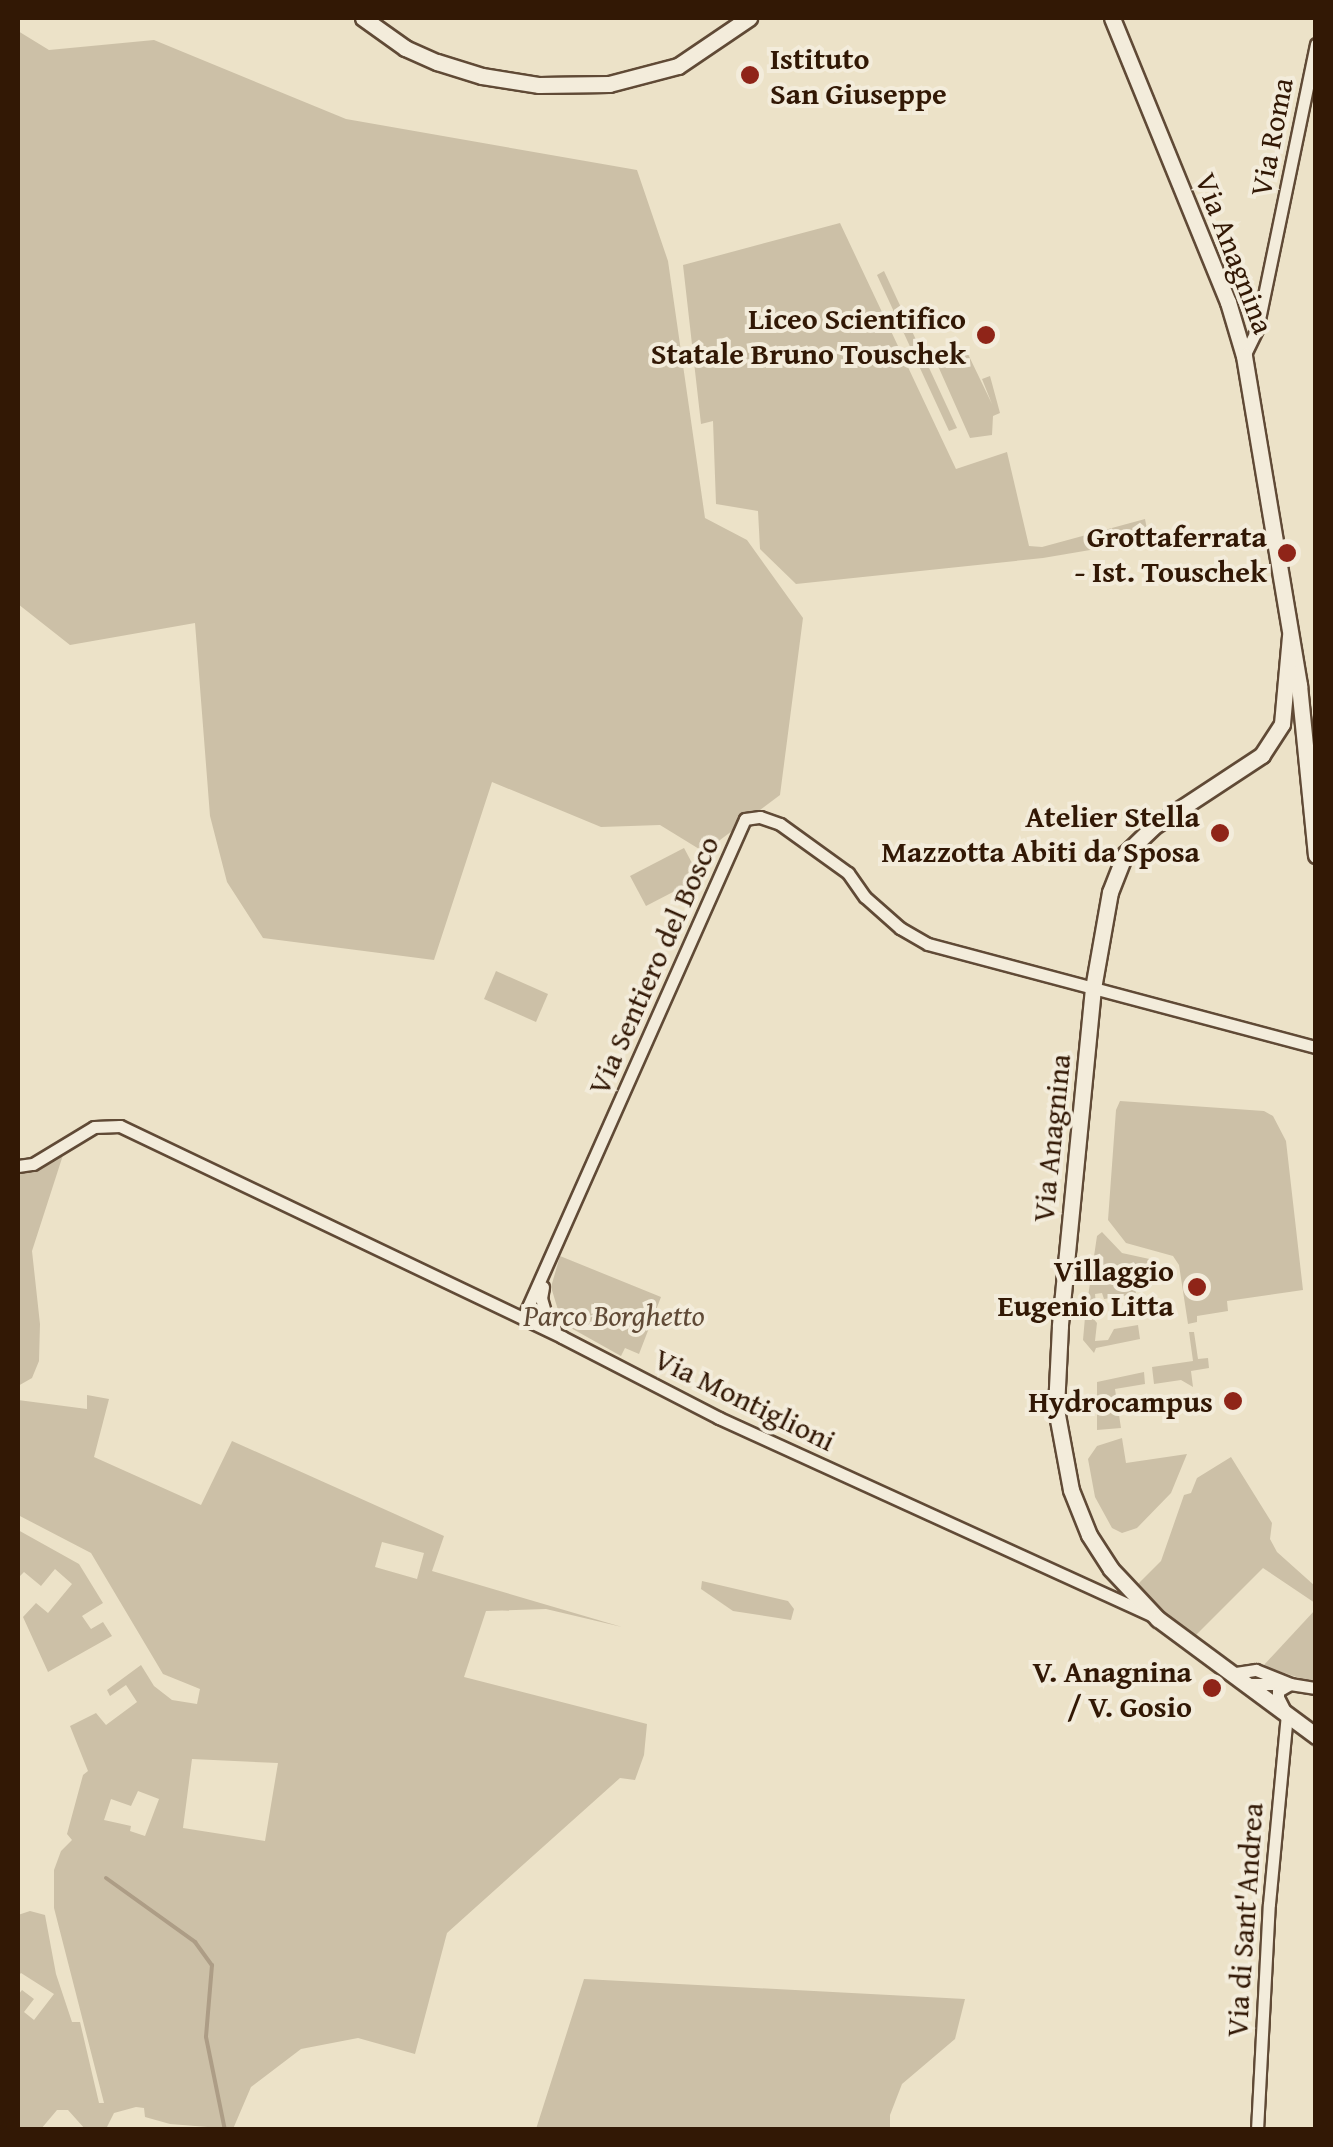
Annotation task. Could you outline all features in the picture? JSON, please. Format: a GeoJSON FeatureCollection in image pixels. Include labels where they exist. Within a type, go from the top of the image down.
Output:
{"type":"FeatureCollection","features":[{"type":"Feature","properties":{"kind":"main road"},"geometry":{"type":"LineString","coordinates":[[362,18],[405,48],[437,62],[482,76],[538,84],[609,84],[678,66],[749,18]]}},
{"type":"Feature","properties":{"kind":"main road","name":"Via Anagnina"},"geometry":{"type":"LineString","coordinates":[[1112,18],[1228,302],[1244,356],[1290,636],[1316,855]]}},
{"type":"Feature","properties":{"kind":"main road","name":"Via Anagnina"},"geometry":{"type":"LineString","coordinates":[[1290,636],[1282,724],[1262,755],[1242,772],[1171,814],[1126,854],[1110,892],[1093,988],[1060,1326],[1056,1409],[1071,1490],[1089,1535],[1111,1569],[1158,1619],[1236,1673],[1316,1736]]}},
{"type":"Feature","properties":{"kind":"main road"},"geometry":{"type":"LineString","coordinates":[[1282,724],[1295,729],[1306,747]]}},
{"type":"Feature","properties":{"kind":"street","name":"Via Roma"},"geometry":{"type":"LineString","coordinates":[[1244,356],[1257,328],[1316,44]]}},
{"type":"Feature","properties":{"kind":"street","name":"Via Sentiero del Bosco"},"geometry":{"type":"LineString","coordinates":[[523,1318],[745,819],[760,817],[780,824],[848,873],[878,910],[928,944],[1316,1048]]}},
{"type":"Feature","properties":{"kind":"street","name":"Via Montiglioni"},"geometry":{"type":"LineString","coordinates":[[18,1166],[46,1157],[94,1127],[120,1126],[562,1337],[719,1418],[1158,1619]]}},
{"type":"Feature","properties":{"kind":"street","name":"Via Sentiero del Bosco"},"geometry":{"type":"LineString","coordinates":[[546,1268],[541,1298],[548,1323],[562,1337]]}},
{"type":"Feature","properties":{"kind":"street"},"geometry":{"type":"LineString","coordinates":[[1095,1593],[1110,1588],[1111,1569]]}},
{"type":"Feature","properties":{"kind":"street"},"geometry":{"type":"LineString","coordinates":[[1236,1673],[1260,1670],[1290,1684]]}},
{"type":"Feature","properties":{"kind":"street"},"geometry":{"type":"LineString","coordinates":[[1250,1684],[1316,1688]]}},
{"type":"Feature","properties":{"kind":"street","name":"Via di Sant'Andrea"},"geometry":{"type":"LineString","coordinates":[[1256,2130],[1269,1904],[1287,1714],[1278,1691],[1290,1684]]}},
{"type":"Feature","properties":{"kind":"green space"},"geometry":{"type":"Polygon","coordinates":[[[18,31],[49,50],[154,40],[346,119],[637,170],[668,261],[705,518],[747,540],[803,618],[780,795],[704,852],[660,825],[601,827],[492,782],[434,960],[263,938],[227,882],[210,816],[195,623],[70,645],[18,604],[18,31]]]}},
{"type":"Feature","properties":{"kind":"green space"},"geometry":{"type":"Polygon","coordinates":[[[840,223],[956,469],[1007,452],[1029,546],[1042,547],[1145,519],[1149,540],[1043,558],[796,584],[760,549],[758,511],[716,504],[713,421],[701,424],[683,265],[840,223]]]}},
{"type":"Feature","properties":{"kind":"green space"},"geometry":{"type":"Polygon","coordinates":[[[884,271],[957,428],[949,431],[877,275],[884,271]]]}},
{"type":"Feature","properties":{"kind":"green space"},"geometry":{"type":"Polygon","coordinates":[[[967,352],[992,404],[982,379],[990,376],[1000,413],[993,416],[992,435],[970,438],[938,366],[967,352]]]}},
{"type":"Feature","properties":{"kind":"green space"},"geometry":{"type":"Polygon","coordinates":[[[684,848],[700,878],[646,906],[630,876],[684,848]]]}},
{"type":"Feature","properties":{"kind":"green space"},"geometry":{"type":"Polygon","coordinates":[[[496,971],[548,994],[536,1022],[484,999],[496,971]]]}},
{"type":"Feature","properties":{"kind":"green space"},"geometry":{"type":"Polygon","coordinates":[[[1120,1101],[1264,1111],[1273,1116],[1286,1141],[1303,1290],[1227,1301],[1228,1311],[1197,1316],[1197,1322],[1188,1324],[1179,1265],[1173,1256],[1126,1243],[1108,1220],[1116,1110],[1120,1101]]]}},
{"type":"Feature","properties":{"kind":"green space"},"geometry":{"type":"Polygon","coordinates":[[[63,1155],[32,1251],[40,1324],[39,1361],[32,1378],[18,1386],[18,1172],[63,1155]]]}},
{"type":"Feature","properties":{"kind":"green space"},"geometry":{"type":"Polygon","coordinates":[[[1102,1232],[1122,1253],[1154,1260],[1161,1268],[1133,1272],[1136,1294],[1104,1299],[1102,1293],[1095,1294],[1096,1304],[1088,1312],[1097,1323],[1095,1341],[1108,1340],[1114,1329],[1138,1325],[1140,1339],[1096,1348],[1094,1353],[1083,1340],[1097,1236],[1102,1232]]]}},
{"type":"Feature","properties":{"kind":"green space","name":"Parco Borghetto"},"geometry":{"type":"Polygon","coordinates":[[[560,1256],[661,1297],[639,1354],[625,1348],[621,1356],[562,1323],[551,1287],[560,1256]]]}},
{"type":"Feature","properties":{"kind":"green space"},"geometry":{"type":"Polygon","coordinates":[[[1189,1332],[1194,1332],[1198,1359],[1208,1358],[1209,1368],[1191,1371],[1193,1387],[1181,1380],[1154,1384],[1152,1367],[1193,1361],[1189,1332]]]}},
{"type":"Feature","properties":{"kind":"green space"},"geometry":{"type":"Polygon","coordinates":[[[1144,1372],[1145,1384],[1115,1389],[1121,1428],[1097,1430],[1097,1382],[1144,1372]]]}},
{"type":"Feature","properties":{"kind":"green space"},"geometry":{"type":"Polygon","coordinates":[[[87,1395],[109,1399],[94,1457],[201,1505],[232,1441],[444,1536],[432,1571],[622,1627],[546,1609],[486,1611],[464,1677],[647,1724],[644,1755],[635,1780],[620,1778],[447,1933],[415,2054],[358,2038],[301,2049],[251,2087],[233,2129],[170,2124],[145,2117],[144,2108],[136,2107],[114,2113],[106,2129],[85,2129],[68,2110],[57,2110],[41,2129],[18,2129],[18,1995],[22,1990],[34,1999],[24,2012],[34,2020],[54,1994],[21,1973],[18,1976],[18,1915],[30,1911],[45,1915],[56,1974],[72,2022],[80,2022],[99,2103],[104,2103],[54,1908],[54,1870],[61,1851],[72,1840],[67,1834],[83,1775],[88,1771],[70,1726],[96,1713],[106,1725],[137,1702],[126,1685],[110,1696],[107,1690],[141,1665],[154,1686],[172,1700],[197,1704],[200,1689],[163,1674],[91,1553],[18,1515],[18,1400],[87,1409],[87,1395]],[[382,1542],[375,1567],[417,1579],[424,1553],[382,1542]],[[192,1759],[183,1828],[265,1841],[278,1763],[192,1759]],[[138,1791],[131,1806],[111,1799],[104,1820],[131,1826],[130,1831],[145,1836],[159,1799],[138,1791]]]}},
{"type":"Feature","properties":{"kind":"green space"},"geometry":{"type":"Polygon","coordinates":[[[1122,1438],[1126,1463],[1187,1454],[1171,1493],[1137,1528],[1122,1533],[1112,1528],[1095,1497],[1088,1459],[1097,1446],[1122,1438]]]}},
{"type":"Feature","properties":{"kind":"green space"},"geometry":{"type":"Polygon","coordinates":[[[1231,1457],[1272,1523],[1270,1539],[1277,1552],[1315,1586],[1315,1603],[1263,1568],[1195,1636],[1133,1589],[1161,1561],[1184,1495],[1191,1493],[1197,1478],[1231,1457]]]}},
{"type":"Feature","properties":{"kind":"green space"},"geometry":{"type":"Polygon","coordinates":[[[18,1530],[79,1564],[103,1603],[82,1616],[91,1629],[103,1622],[112,1636],[48,1672],[23,1617],[36,1603],[48,1613],[72,1584],[55,1569],[41,1586],[24,1572],[18,1578],[18,1530]]]}},
{"type":"Feature","properties":{"kind":"green space"},"geometry":{"type":"Polygon","coordinates":[[[702,1581],[788,1601],[794,1609],[791,1620],[733,1611],[701,1589],[702,1581]]]}},
{"type":"Feature","properties":{"kind":"green space"},"geometry":{"type":"Polygon","coordinates":[[[1315,1610],[1315,1683],[1263,1666],[1315,1610]]]}},
{"type":"Feature","properties":{"kind":"green space"},"geometry":{"type":"Polygon","coordinates":[[[584,1979],[965,1999],[955,2039],[902,2084],[890,2115],[890,2129],[536,2129],[584,1979]]]}},
{"type":"Feature","properties":{"kind":"waterway"},"geometry":{"type":"LineString","coordinates":[[106,1878],[195,1942],[212,1965],[206,2037],[225,2130]]}},
{"type":"Feature","properties":{"kind":"place","name":"Istituto San Giuseppe"},"geometry":{"type":"Point","coordinates":[750,75]}},
{"type":"Feature","properties":{"kind":"place","name":"Liceo Scientifico Statale Bruno Touschek"},"geometry":{"type":"Point","coordinates":[986,335]}},
{"type":"Feature","properties":{"kind":"place","name":"Grottaferrata - Ist. Touschek"},"geometry":{"type":"Point","coordinates":[1287,553]}},
{"type":"Feature","properties":{"kind":"place","name":"Atelier Stella Mazzotta Abiti da Sposa"},"geometry":{"type":"Point","coordinates":[1220,833]}},
{"type":"Feature","properties":{"kind":"place","name":"Villaggio Eugenio Litta"},"geometry":{"type":"Point","coordinates":[1197,1287]}},
{"type":"Feature","properties":{"kind":"place","name":"Hydrocampus"},"geometry":{"type":"Point","coordinates":[1233,1401]}},
{"type":"Feature","properties":{"kind":"place","name":"V. Anagnina / V. Gosio"},"geometry":{"type":"Point","coordinates":[1212,1688]}}]}
